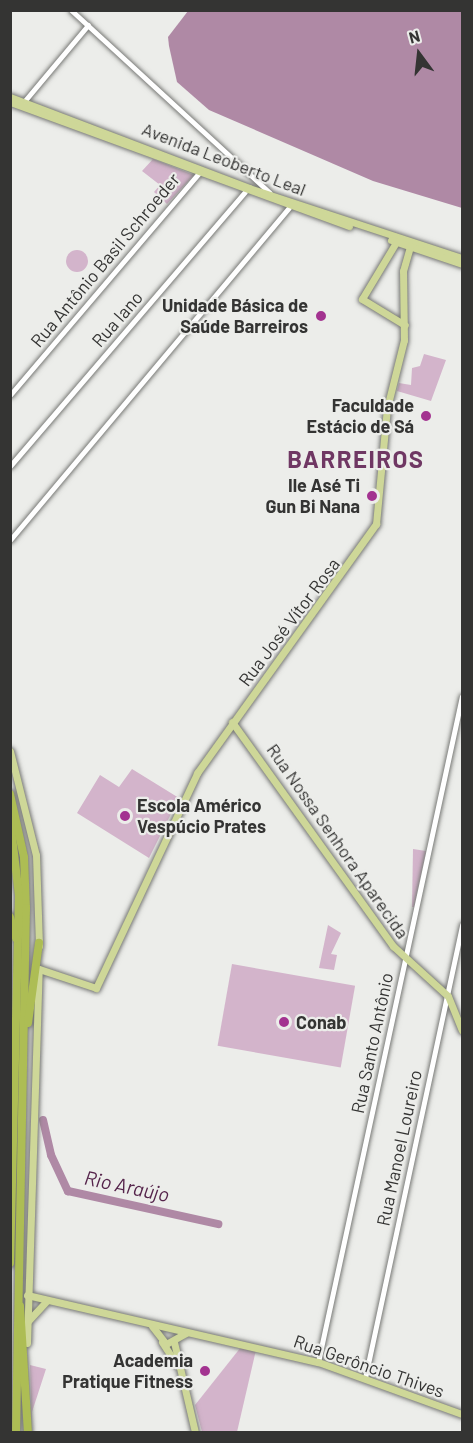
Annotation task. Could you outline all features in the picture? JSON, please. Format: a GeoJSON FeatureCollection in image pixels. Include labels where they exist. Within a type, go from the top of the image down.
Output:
{"type":"FeatureCollection","features":[{"type":"Feature","properties":{"kind":"highway"},"geometry":{"type":"LineString","coordinates":[[10,794],[26,882],[16,1432]]}},
{"type":"Feature","properties":{"kind":"highway"},"geometry":{"type":"LineString","coordinates":[[10,820],[18,875],[19,952],[10,1263]]}},
{"type":"Feature","properties":{"kind":"highway"},"geometry":{"type":"LineString","coordinates":[[10,917],[19,952]]}},
{"type":"Feature","properties":{"kind":"highway"},"geometry":{"type":"LineString","coordinates":[[22,1060],[39,943]]}},
{"type":"Feature","properties":{"kind":"highway"},"geometry":{"type":"LineString","coordinates":[[17,1284],[27,1343],[27,1432]]}},
{"type":"Feature","properties":{"kind":"main road","name":"Avenida Leoberto Leal"},"geometry":{"type":"LineString","coordinates":[[10,97],[245,192],[462,258]]}},
{"type":"Feature","properties":{"kind":"main road","name":"Avenida Leoberto Leal"},"geometry":{"type":"LineString","coordinates":[[10,102],[23,104],[462,264]]}},
{"type":"Feature","properties":{"kind":"main road"},"geometry":{"type":"LineString","coordinates":[[398,240],[362,299],[405,325]]}},
{"type":"Feature","properties":{"kind":"main road","name":"Rua José Vítor Rosa"},"geometry":{"type":"LineString","coordinates":[[56,978],[96,988],[185,794],[232,722],[376,524],[386,419],[405,325],[404,270],[410,246]]}},
{"type":"Feature","properties":{"kind":"main road","name":"Rua Nossa Senhora Aparecida"},"geometry":{"type":"LineString","coordinates":[[232,722],[405,958],[448,996],[462,1030]]}},
{"type":"Feature","properties":{"kind":"main road"},"geometry":{"type":"LineString","coordinates":[[11,753],[36,855],[39,943],[27,1343]]}},
{"type":"Feature","properties":{"kind":"main road"},"geometry":{"type":"LineString","coordinates":[[38,991],[56,978],[39,969]]}},
{"type":"Feature","properties":{"kind":"main road"},"geometry":{"type":"LineString","coordinates":[[27,1295],[36,1300],[147,1323],[161,1339],[180,1370]]}},
{"type":"Feature","properties":{"kind":"main road"},"geometry":{"type":"LineString","coordinates":[[27,1310],[36,1300]]}},
{"type":"Feature","properties":{"kind":"main road"},"geometry":{"type":"LineString","coordinates":[[27,1324],[34,1310],[47,1302]]}},
{"type":"Feature","properties":{"kind":"main road","name":"Rua Gerôncio Thives"},"geometry":{"type":"LineString","coordinates":[[147,1323],[318,1362],[462,1414]]}},
{"type":"Feature","properties":{"kind":"main road"},"geometry":{"type":"LineString","coordinates":[[161,1339],[169,1328],[175,1339],[195,1432]]}},
{"type":"Feature","properties":{"kind":"main road"},"geometry":{"type":"LineString","coordinates":[[161,1339],[175,1339],[195,1333]]}},
{"type":"Feature","properties":{"kind":"street"},"geometry":{"type":"LineString","coordinates":[[71,10],[270,193]]}},
{"type":"Feature","properties":{"kind":"street"},"geometry":{"type":"LineString","coordinates":[[23,104],[88,25]]}},
{"type":"Feature","properties":{"kind":"street","name":"Rua Antônio Basil Schroeder"},"geometry":{"type":"LineString","coordinates":[[10,395],[200,172]]}},
{"type":"Feature","properties":{"kind":"street","name":"Rua Iano"},"geometry":{"type":"LineString","coordinates":[[10,466],[245,192]]}},
{"type":"Feature","properties":{"kind":"street"},"geometry":{"type":"LineString","coordinates":[[10,540],[290,207]]}},
{"type":"Feature","properties":{"kind":"street","name":"Rua Santo Antônio"},"geometry":{"type":"LineString","coordinates":[[318,1362],[462,696]]}},
{"type":"Feature","properties":{"kind":"street"},"geometry":{"type":"LineString","coordinates":[[410,906],[417,907]]}},
{"type":"Feature","properties":{"kind":"street","name":"Rua Manoel Loureiro"},"geometry":{"type":"LineString","coordinates":[[365,1378],[462,924]]}},
{"type":"Feature","properties":{"kind":"shaded area"},"geometry":{"type":"Polygon","coordinates":[[[188,11],[462,11],[462,208],[373,181],[209,110],[177,82],[169,46],[168,37],[188,11]]]}},
{"type":"Feature","properties":{"kind":"shaded area"},"geometry":{"type":"Polygon","coordinates":[[[153,159],[194,175],[167,204],[154,192],[160,185],[142,171],[153,159]]]}},
{"type":"Feature","properties":{"kind":"shaded area"},"geometry":{"type":"Polygon","coordinates":[[[77,250],[85,253],[88,261],[85,269],[77,272],[69,269],[66,261],[69,253],[77,250]]]}},
{"type":"Feature","properties":{"kind":"shaded area"},"geometry":{"type":"Polygon","coordinates":[[[424,354],[446,360],[431,401],[397,391],[399,383],[411,385],[412,368],[420,366],[424,354]]]}},
{"type":"Feature","properties":{"kind":"shaded area","name":"Escola Américo Vespúcio Prates"},"geometry":{"type":"Polygon","coordinates":[[[132,769],[179,798],[149,858],[77,813],[100,775],[119,787],[132,769]]]}},
{"type":"Feature","properties":{"kind":"shaded area"},"geometry":{"type":"Polygon","coordinates":[[[413,849],[426,851],[414,907],[412,907],[413,849]]]}},
{"type":"Feature","properties":{"kind":"shaded area"},"geometry":{"type":"Polygon","coordinates":[[[328,925],[341,933],[331,954],[337,955],[334,970],[319,968],[328,925]]]}},
{"type":"Feature","properties":{"kind":"shaded area"},"geometry":{"type":"Polygon","coordinates":[[[232,964],[355,986],[341,1067],[218,1046],[232,964]]]}},
{"type":"Feature","properties":{"kind":"shaded area"},"geometry":{"type":"Polygon","coordinates":[[[241,1347],[256,1350],[237,1432],[202,1432],[195,1405],[241,1347]]]}},
{"type":"Feature","properties":{"kind":"shaded area"},"geometry":{"type":"Polygon","coordinates":[[[30,1365],[46,1369],[32,1412],[32,1432],[30,1365]]]}},
{"type":"Feature","properties":{"kind":"waterway","name":"Rio Araújo"},"geometry":{"type":"LineString","coordinates":[[43,1120],[51,1155],[68,1191],[218,1224]]}},
{"type":"Feature","properties":{"kind":"place","name":"Unidade Básica de Saúde Barreiros"},"geometry":{"type":"Point","coordinates":[321,316]}},
{"type":"Feature","properties":{"kind":"place","name":"Faculdade Estácio de Sá"},"geometry":{"type":"Point","coordinates":[426,416]}},
{"type":"Feature","properties":{"kind":"place","name":"Ile Asé Ti Gun Bi Nana"},"geometry":{"type":"Point","coordinates":[372,496]}},
{"type":"Feature","properties":{"kind":"place","name":"Escola Américo Vespúcio Prates"},"geometry":{"type":"Point","coordinates":[125,816]}},
{"type":"Feature","properties":{"kind":"place","name":"Conab"},"geometry":{"type":"Point","coordinates":[284,1022]}},
{"type":"Feature","properties":{"kind":"place","name":"Academia Pratique Fitness"},"geometry":{"type":"Point","coordinates":[205,1371]}},
{"type":"Feature","properties":{"kind":"district","name":"BARREIROS"},"geometry":{"type":"Point","coordinates":[356,459]}}]}
